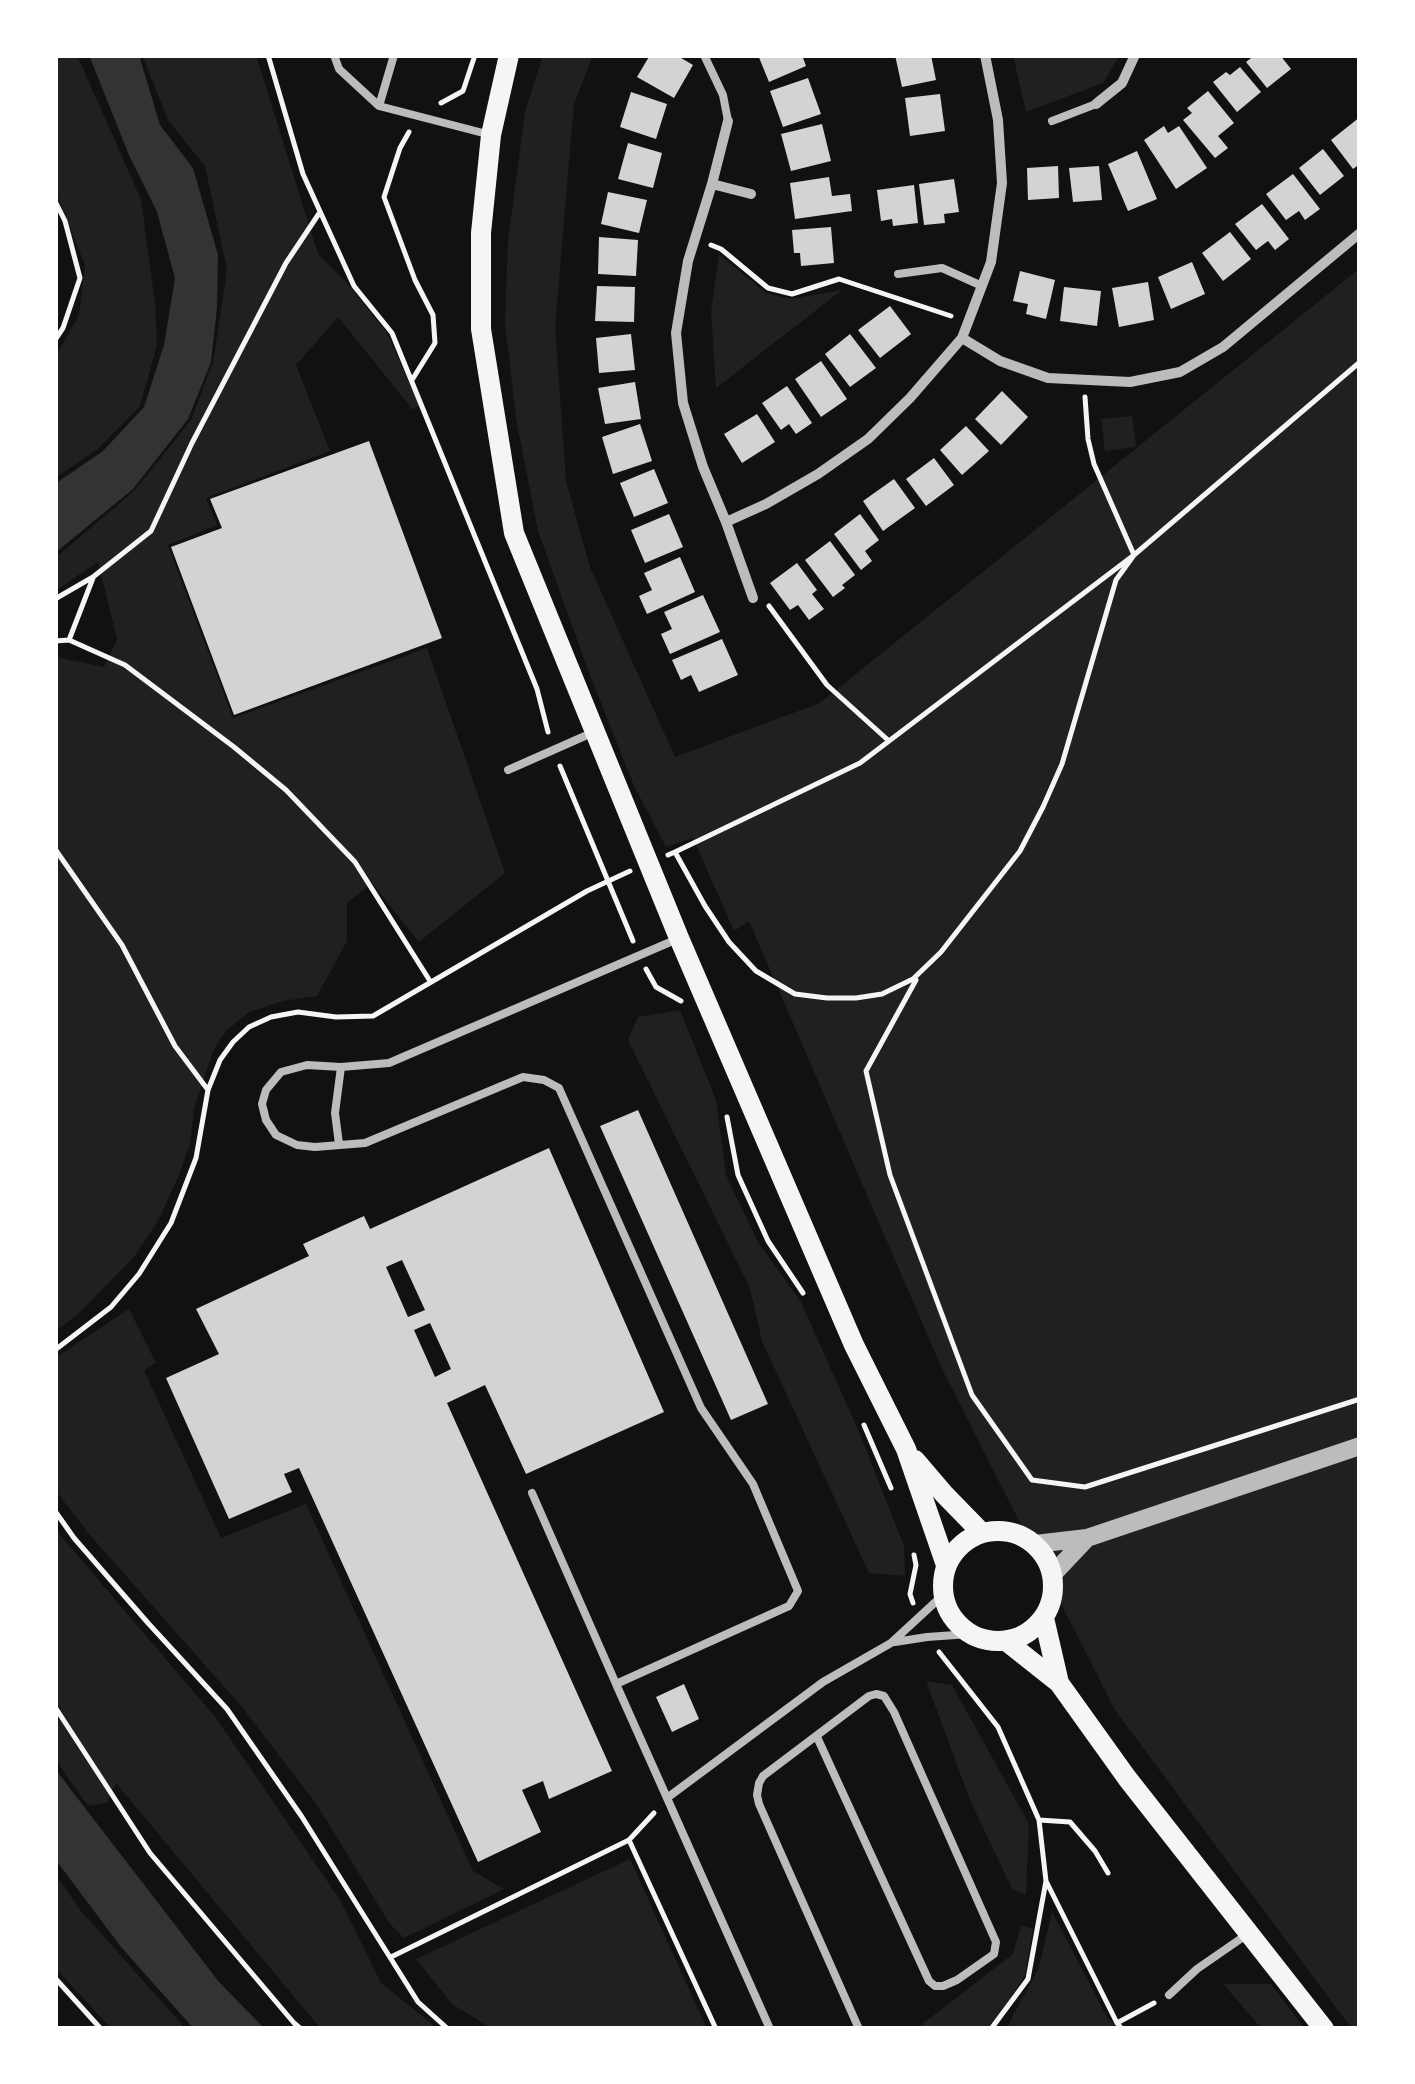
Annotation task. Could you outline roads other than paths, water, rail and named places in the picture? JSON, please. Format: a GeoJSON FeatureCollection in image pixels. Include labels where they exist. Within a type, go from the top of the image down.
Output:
{"type":"FeatureCollection","features":[{"type":"Feature","properties":{"kind":"main road"},"geometry":{"type":"LineString","coordinates":[[510,55],[491,135],[481,233],[481,328],[514,533],[648,863],[854,1345],[906,1449],[946,1565]]}},
{"type":"Feature","properties":{"kind":"main road"},"geometry":{"type":"LineString","coordinates":[[906,1449],[981,1532]]}},
{"type":"Feature","properties":{"kind":"main road"},"geometry":{"type":"LineString","coordinates":[[1010,1531],[1035,1544],[1053,1574],[1051,1604],[1044,1618],[1028,1633],[1006,1641],[970,1634],[948,1610],[944,1596],[942,1580],[954,1551],[981,1532],[1010,1531]]}},
{"type":"Feature","properties":{"kind":"main road"},"geometry":{"type":"LineString","coordinates":[[1044,1618],[1060,1683]]}},
{"type":"Feature","properties":{"kind":"main road"},"geometry":{"type":"LineString","coordinates":[[1006,1641],[1060,1683],[1127,1778],[1324,2029]]}},
{"type":"Feature","properties":{"kind":"street"},"geometry":{"type":"LineString","coordinates":[[726,522],[818,474],[868,439],[962,338],[991,262],[1002,182],[998,120],[985,55]]}},
{"type":"Feature","properties":{"kind":"street"},"geometry":{"type":"LineString","coordinates":[[1096,104],[1122,83],[1135,55]]}},
{"type":"Feature","properties":{"kind":"street"},"geometry":{"type":"LineString","coordinates":[[728,121],[688,261],[676,333],[683,402],[703,467],[754,598]]}},
{"type":"Feature","properties":{"kind":"street"},"geometry":{"type":"LineString","coordinates":[[712,184],[752,194]]}},
{"type":"Feature","properties":{"kind":"street"},"geometry":{"type":"LineString","coordinates":[[962,338],[1000,361],[1048,378],[1130,382],[1180,372],[1223,348],[1360,233]]}},
{"type":"Feature","properties":{"kind":"street"},"geometry":{"type":"LineString","coordinates":[[1035,1544],[1086,1538],[1360,1446]]}},
{"type":"Feature","properties":{"kind":"street"},"geometry":{"type":"LineString","coordinates":[[1053,1574],[1086,1538]]}},
{"type":"Feature","properties":{"kind":"lane"},"geometry":{"type":"LineString","coordinates":[[334,55],[339,69],[379,106],[491,135]]}},
{"type":"Feature","properties":{"kind":"lane"},"geometry":{"type":"LineString","coordinates":[[379,106],[394,55]]}},
{"type":"Feature","properties":{"kind":"lane"},"geometry":{"type":"LineString","coordinates":[[704,55],[723,94],[728,121]]}},
{"type":"Feature","properties":{"kind":"lane"},"geometry":{"type":"LineString","coordinates":[[1052,121],[1096,104]]}},
{"type":"Feature","properties":{"kind":"lane"},"geometry":{"type":"LineString","coordinates":[[898,274],[942,268],[982,286]]}},
{"type":"Feature","properties":{"kind":"lane"},"geometry":{"type":"LineString","coordinates":[[508,770],[594,732]]}},
{"type":"Feature","properties":{"kind":"lane"},"geometry":{"type":"LineString","coordinates":[[616,1684],[789,1606],[798,1592],[753,1484],[701,1408],[559,1088],[544,1080],[523,1077],[365,1144],[315,1147],[297,1145],[276,1135],[262,1104],[266,1090],[281,1072],[307,1065],[341,1067],[389,1062],[680,938]]}},
{"type":"Feature","properties":{"kind":"lane"},"geometry":{"type":"LineString","coordinates":[[338,1144],[336,1113],[341,1067]]}},
{"type":"Feature","properties":{"kind":"lane"},"geometry":{"type":"LineString","coordinates":[[532,1493],[770,2029]]}},
{"type":"Feature","properties":{"kind":"lane"},"geometry":{"type":"LineString","coordinates":[[667,1798],[823,1682],[891,1643],[944,1596]]}},
{"type":"Feature","properties":{"kind":"lane"},"geometry":{"type":"LineString","coordinates":[[891,1643],[970,1634]]}},
{"type":"Feature","properties":{"kind":"lane"},"geometry":{"type":"LineString","coordinates":[[817,1737],[929,1980],[936,1986],[957,1980],[994,1954],[996,1942],[894,1712],[884,1696],[869,1696],[764,1776],[757,1795],[859,2029]]}},
{"type":"Feature","properties":{"kind":"lane"},"geometry":{"type":"LineString","coordinates":[[1169,1995],[1249,1933]]}}]}
